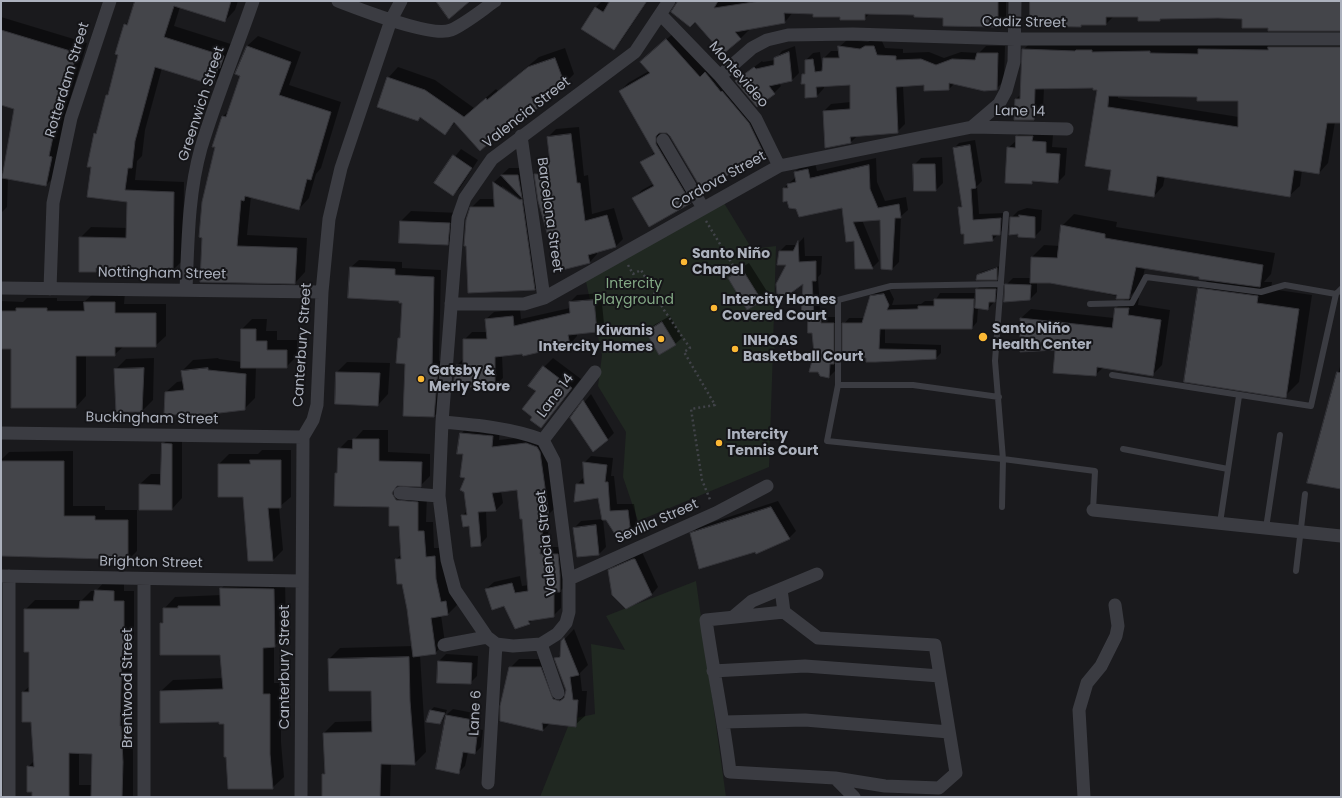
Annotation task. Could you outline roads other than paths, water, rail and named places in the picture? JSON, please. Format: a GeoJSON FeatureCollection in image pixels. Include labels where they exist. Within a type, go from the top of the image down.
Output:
{"type":"FeatureCollection","features":[{"type":"Feature","properties":{"kind":"street","name":"Rotterdam Street"},"geometry":{"type":"LineString","coordinates":[[50,289],[53,203],[71,118],[110,1]]}},
{"type":"Feature","properties":{"kind":"street","name":"Greenwich Street"},"geometry":{"type":"LineString","coordinates":[[186,290],[188,229],[192,196],[201,148],[253,1]]}},
{"type":"Feature","properties":{"kind":"street"},"geometry":{"type":"LineString","coordinates":[[338,1],[391,20],[441,32],[451,30],[495,1]]}},
{"type":"Feature","properties":{"kind":"street","name":"Canterbury Street"},"geometry":{"type":"LineString","coordinates":[[301,797],[303,437],[313,420],[317,405],[322,292],[329,219],[341,168],[391,20],[401,1]]}},
{"type":"Feature","properties":{"kind":"street","name":"Valencia Street"},"geometry":{"type":"LineString","coordinates":[[543,440],[554,461],[569,579],[569,612],[566,623],[557,634],[541,644],[513,646],[491,641],[455,590],[447,560],[439,496],[442,422],[458,218],[465,198],[492,159],[635,52],[669,1]]}},
{"type":"Feature","properties":{"kind":"street"},"geometry":{"type":"LineString","coordinates":[[972,127],[998,104],[1006,91],[1014,62],[1015,1]]}},
{"type":"Feature","properties":{"kind":"street","name":"Montevideo"},"geometry":{"type":"LineString","coordinates":[[661,14],[720,76],[756,118],[778,166]]}},
{"type":"Feature","properties":{"kind":"street","name":"Cadiz Street"},"geometry":{"type":"LineString","coordinates":[[720,76],[752,48],[767,40],[788,35],[853,34],[1015,39],[1341,39]]}},
{"type":"Feature","properties":{"kind":"street","name":"Lane 14"},"geometry":{"type":"LineString","coordinates":[[972,127],[1067,129]]}},
{"type":"Feature","properties":{"kind":"street","name":"Cordova Street"},"geometry":{"type":"LineString","coordinates":[[451,304],[524,304],[544,298],[778,166],[972,127]]}},
{"type":"Feature","properties":{"kind":"street","name":"Barcelona Street"},"geometry":{"type":"LineString","coordinates":[[521,136],[544,298]]}},
{"type":"Feature","properties":{"kind":"street"},"geometry":{"type":"LineString","coordinates":[[663,140],[701,209]]}},
{"type":"Feature","properties":{"kind":"street","name":"Nottingham Street"},"geometry":{"type":"LineString","coordinates":[[1,288],[322,292]]}},
{"type":"Feature","properties":{"kind":"street","name":"Lane 14"},"geometry":{"type":"LineString","coordinates":[[543,440],[595,372]]}},
{"type":"Feature","properties":{"kind":"street"},"geometry":{"type":"LineString","coordinates":[[442,422],[490,427],[527,434],[543,440]]}},
{"type":"Feature","properties":{"kind":"street","name":"Buckingham Street"},"geometry":{"type":"LineString","coordinates":[[1,433],[303,437]]}},
{"type":"Feature","properties":{"kind":"street","name":"Sevilla Street"},"geometry":{"type":"LineString","coordinates":[[569,579],[716,513],[762,489]]}},
{"type":"Feature","properties":{"kind":"street"},"geometry":{"type":"LineString","coordinates":[[400,493],[439,496]]}},
{"type":"Feature","properties":{"kind":"street"},"geometry":{"type":"LineString","coordinates":[[1093,510],[1341,536]]}},
{"type":"Feature","properties":{"kind":"street"},"geometry":{"type":"LineString","coordinates":[[733,617],[752,601],[817,574]]}},
{"type":"Feature","properties":{"kind":"street"},"geometry":{"type":"LineString","coordinates":[[5,576],[9,797]]}},
{"type":"Feature","properties":{"kind":"street","name":"Brighton Street"},"geometry":{"type":"LineString","coordinates":[[5,576],[301,581]]}},
{"type":"Feature","properties":{"kind":"street","name":"Brentwood Street"},"geometry":{"type":"LineString","coordinates":[[144,579],[144,797]]}},
{"type":"Feature","properties":{"kind":"street"},"geometry":{"type":"LineString","coordinates":[[781,589],[784,612]]}},
{"type":"Feature","properties":{"kind":"street"},"geometry":{"type":"LineString","coordinates":[[1084,797],[1080,710],[1087,683],[1101,666],[1116,636],[1118,626],[1115,605]]}},
{"type":"Feature","properties":{"kind":"street"},"geometry":{"type":"LineString","coordinates":[[784,612],[818,638],[935,645],[956,773],[939,788],[884,786],[835,778],[730,772],[724,722],[713,671],[706,620],[733,617],[784,612]]}},
{"type":"Feature","properties":{"kind":"street"},"geometry":{"type":"LineString","coordinates":[[444,645],[491,641]]}},
{"type":"Feature","properties":{"kind":"street","name":"Lane 6"},"geometry":{"type":"LineString","coordinates":[[488,783],[491,641]]}},
{"type":"Feature","properties":{"kind":"street"},"geometry":{"type":"LineString","coordinates":[[541,644],[558,693]]}},
{"type":"Feature","properties":{"kind":"street"},"geometry":{"type":"LineString","coordinates":[[713,671],[805,666],[940,676]]}},
{"type":"Feature","properties":{"kind":"street"},"geometry":{"type":"LineString","coordinates":[[724,722],[805,720],[949,732]]}},
{"type":"Feature","properties":{"kind":"street"},"geometry":{"type":"LineString","coordinates":[[835,778],[854,797]]}},
{"type":"Feature","properties":{"kind":"street"},"geometry":{"type":"LineString","coordinates":[[877,797],[884,786]]}},
{"type":"Feature","properties":{"kind":"lane"},"geometry":{"type":"LineString","coordinates":[[1002,507],[1003,459],[995,361],[1006,214]]}},
{"type":"Feature","properties":{"kind":"lane"},"geometry":{"type":"LineString","coordinates":[[1090,304],[1132,303],[1146,277],[1261,292],[1285,285],[1336,294]]}},
{"type":"Feature","properties":{"kind":"lane"},"geometry":{"type":"LineString","coordinates":[[1001,284],[891,286],[838,300],[838,385],[827,441],[1003,459],[1095,471],[1093,510]]}},
{"type":"Feature","properties":{"kind":"lane"},"geometry":{"type":"LineString","coordinates":[[1112,375],[1239,396],[1311,406],[1336,294],[1341,289]]}},
{"type":"Feature","properties":{"kind":"lane"},"geometry":{"type":"LineString","coordinates":[[838,385],[913,385],[999,397]]}},
{"type":"Feature","properties":{"kind":"lane"},"geometry":{"type":"LineString","coordinates":[[1220,523],[1239,396]]}},
{"type":"Feature","properties":{"kind":"lane"},"geometry":{"type":"LineString","coordinates":[[1266,528],[1280,434]]}},
{"type":"Feature","properties":{"kind":"lane"},"geometry":{"type":"LineString","coordinates":[[1123,449],[1228,469]]}},
{"type":"Feature","properties":{"kind":"lane"},"geometry":{"type":"LineString","coordinates":[[1296,571],[1305,494]]}},
{"type":"Feature","properties":{"kind":"place","name":"Santo Niño Chapel"},"geometry":{"type":"Point","coordinates":[684,262]}},
{"type":"Feature","properties":{"kind":"place","name":"Intercity Homes Covered Court"},"geometry":{"type":"Point","coordinates":[714,308]}},
{"type":"Feature","properties":{"kind":"place","name":"Santo Niño Health Center"},"geometry":{"type":"Point","coordinates":[983,337]}},
{"type":"Feature","properties":{"kind":"place","name":"Kiwanis Intercity Homes"},"geometry":{"type":"Point","coordinates":[661,339]}},
{"type":"Feature","properties":{"kind":"place","name":"INHOAS Basketball Court"},"geometry":{"type":"Point","coordinates":[735,349]}},
{"type":"Feature","properties":{"kind":"place","name":"Gatsby & Merly Store"},"geometry":{"type":"Point","coordinates":[421,379]}},
{"type":"Feature","properties":{"kind":"place","name":"Intercity Tennis Court"},"geometry":{"type":"Point","coordinates":[719,443]}},
{"type":"Feature","properties":{"kind":"park label","name":"Intercity Playground"},"geometry":{"type":"Point","coordinates":[634,292]}}]}
